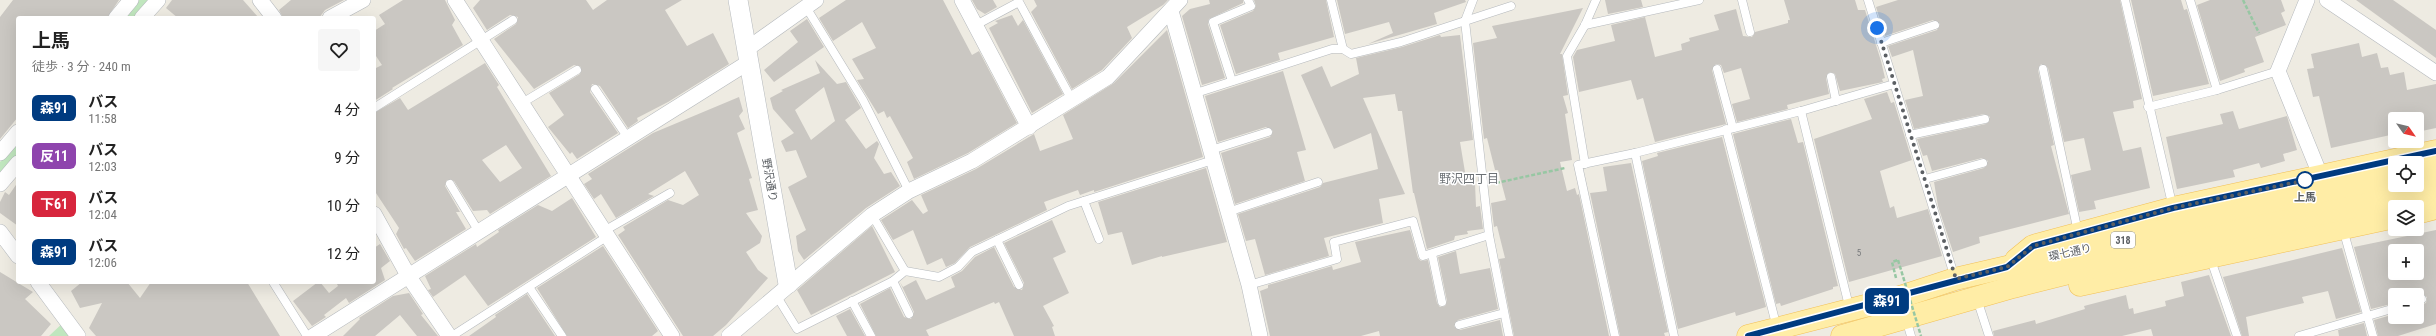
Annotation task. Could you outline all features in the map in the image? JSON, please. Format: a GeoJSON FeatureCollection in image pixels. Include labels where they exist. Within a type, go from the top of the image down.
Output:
{"type":"FeatureCollection","features":[{"type":"Feature","properties":{"kind":"main road"},"geometry":{"type":"LineString","coordinates":[[2388,218],[2045,293],[2010,277],[2033,246],[2173,208],[2436,151]]}},
{"type":"Feature","properties":{"kind":"main road"},"geometry":{"type":"LineString","coordinates":[[2424,174],[2436,171]]}},
{"type":"Feature","properties":{"kind":"main road","name":"環七通り"},"geometry":{"type":"LineString","coordinates":[[1842,336],[1909,327],[1977,298],[2010,277],[2239,213],[2388,181]]}},
{"type":"Feature","properties":{"kind":"main road","name":"環七通り"},"geometry":{"type":"LineString","coordinates":[[1748,336],[1851,310],[1956,279],[2010,277],[2436,190]]}},
{"type":"Feature","properties":{"kind":"main road"},"geometry":{"type":"LineString","coordinates":[[2424,211],[2436,208]]}},
{"type":"Feature","properties":{"kind":"street"},"geometry":{"type":"LineString","coordinates":[[118,16],[131,0]]}},
{"type":"Feature","properties":{"kind":"street"},"geometry":{"type":"LineString","coordinates":[[144,16],[158,0]]}},
{"type":"Feature","properties":{"kind":"street"},"geometry":{"type":"LineString","coordinates":[[260,0],[272,16]]}},
{"type":"Feature","properties":{"kind":"street"},"geometry":{"type":"LineString","coordinates":[[334,16],[363,0]]}},
{"type":"Feature","properties":{"kind":"street"},"geometry":{"type":"LineString","coordinates":[[456,0],[672,336]]}},
{"type":"Feature","properties":{"kind":"street","name":"野沢通り"},"geometry":{"type":"LineString","coordinates":[[738,0],[748,55],[782,290]]}},
{"type":"Feature","properties":{"kind":"street"},"geometry":{"type":"LineString","coordinates":[[962,0],[1029,127]]}},
{"type":"Feature","properties":{"kind":"street"},"geometry":{"type":"LineString","coordinates":[[2307,0],[2278,71],[2321,177]]}},
{"type":"Feature","properties":{"kind":"street"},"geometry":{"type":"LineString","coordinates":[[2327,0],[2436,73]]}},
{"type":"Feature","properties":{"kind":"street"},"geometry":{"type":"LineString","coordinates":[[313,336],[628,138],[748,55],[811,4]]}},
{"type":"Feature","properties":{"kind":"street"},"geometry":{"type":"LineString","coordinates":[[1175,6],[1193,94],[1249,285],[1260,336]]}},
{"type":"Feature","properties":{"kind":"street"},"geometry":{"type":"LineString","coordinates":[[730,336],[782,290],[872,215],[909,191],[972,161],[1108,78],[1175,6]]}},
{"type":"Feature","properties":{"kind":"street"},"geometry":{"type":"LineString","coordinates":[[0,153],[16,134]]}},
{"type":"Feature","properties":{"kind":"street"},"geometry":{"type":"LineString","coordinates":[[0,184],[16,165]]}},
{"type":"Feature","properties":{"kind":"street"},"geometry":{"type":"LineString","coordinates":[[376,218],[409,277],[449,336]]}},
{"type":"Feature","properties":{"kind":"street"},"geometry":{"type":"LineString","coordinates":[[0,232],[16,253]]}},
{"type":"Feature","properties":{"kind":"street"},"geometry":{"type":"LineString","coordinates":[[39,284],[78,336]]}},
{"type":"Feature","properties":{"kind":"lane"},"geometry":{"type":"LineString","coordinates":[[1232,81],[1213,22],[1251,6],[1248,0]]}},
{"type":"Feature","properties":{"kind":"lane"},"geometry":{"type":"LineString","coordinates":[[1331,0],[1343,48],[1350,54],[1401,42],[1511,6]]}},
{"type":"Feature","properties":{"kind":"lane"},"geometry":{"type":"LineString","coordinates":[[1473,0],[1465,21],[1489,235],[1509,336]]}},
{"type":"Feature","properties":{"kind":"lane"},"geometry":{"type":"LineString","coordinates":[[1596,0],[1585,25],[1567,56],[1582,164],[1615,336]]}},
{"type":"Feature","properties":{"kind":"lane"},"geometry":{"type":"LineString","coordinates":[[1585,25],[1699,0]]}},
{"type":"Feature","properties":{"kind":"lane"},"geometry":{"type":"LineString","coordinates":[[1742,0],[1750,32]]}},
{"type":"Feature","properties":{"kind":"lane"},"geometry":{"type":"LineString","coordinates":[[1868,0],[1956,279]]}},
{"type":"Feature","properties":{"kind":"lane"},"geometry":{"type":"LineString","coordinates":[[2125,0],[2148,107],[2173,208]]}},
{"type":"Feature","properties":{"kind":"lane"},"geometry":{"type":"LineString","coordinates":[[2190,0],[2217,90]]}},
{"type":"Feature","properties":{"kind":"lane"},"geometry":{"type":"LineString","coordinates":[[976,25],[1019,2],[1072,100]]}},
{"type":"Feature","properties":{"kind":"lane"},"geometry":{"type":"LineString","coordinates":[[811,4],[863,100],[909,191]]}},
{"type":"Feature","properties":{"kind":"lane"},"geometry":{"type":"LineString","coordinates":[[376,107],[513,20]]}},
{"type":"Feature","properties":{"kind":"lane"},"geometry":{"type":"LineString","coordinates":[[1881,42],[1935,25]]}},
{"type":"Feature","properties":{"kind":"lane"},"geometry":{"type":"LineString","coordinates":[[1193,94],[1332,49],[1343,48]]}},
{"type":"Feature","properties":{"kind":"lane"},"geometry":{"type":"LineString","coordinates":[[1718,69],[1730,128],[1777,329]]}},
{"type":"Feature","properties":{"kind":"lane"},"geometry":{"type":"LineString","coordinates":[[2042,69],[2078,234]]}},
{"type":"Feature","properties":{"kind":"lane"},"geometry":{"type":"LineString","coordinates":[[522,103],[577,70]]}},
{"type":"Feature","properties":{"kind":"lane"},"geometry":{"type":"LineString","coordinates":[[2148,107],[2217,90],[2278,71]]}},
{"type":"Feature","properties":{"kind":"lane"},"geometry":{"type":"LineString","coordinates":[[1831,77],[1836,101]]}},
{"type":"Feature","properties":{"kind":"lane"},"geometry":{"type":"LineString","coordinates":[[1582,164],[1636,153],[1801,111],[1894,84]]}},
{"type":"Feature","properties":{"kind":"lane"},"geometry":{"type":"LineString","coordinates":[[595,89],[628,138]]}},
{"type":"Feature","properties":{"kind":"lane"},"geometry":{"type":"LineString","coordinates":[[1801,111],[1851,310]]}},
{"type":"Feature","properties":{"kind":"lane"},"geometry":{"type":"LineString","coordinates":[[1910,135],[1985,119]]}},
{"type":"Feature","properties":{"kind":"lane"},"geometry":{"type":"LineString","coordinates":[[872,215],[905,271],[939,277],[958,267],[972,252],[1068,206],[1084,202],[1212,155],[1268,132]]}},
{"type":"Feature","properties":{"kind":"lane"},"geometry":{"type":"LineString","coordinates":[[1636,153],[1674,336]]}},
{"type":"Feature","properties":{"kind":"lane"},"geometry":{"type":"LineString","coordinates":[[1925,179],[1983,163]]}},
{"type":"Feature","properties":{"kind":"lane"},"geometry":{"type":"LineString","coordinates":[[1228,212],[1318,182]]}},
{"type":"Feature","properties":{"kind":"lane"},"geometry":{"type":"LineString","coordinates":[[450,184],[479,232]]}},
{"type":"Feature","properties":{"kind":"lane"},"geometry":{"type":"LineString","coordinates":[[452,336],[670,193]]}},
{"type":"Feature","properties":{"kind":"lane"},"geometry":{"type":"LineString","coordinates":[[1084,202],[1099,239]]}},
{"type":"Feature","properties":{"kind":"lane"},"geometry":{"type":"LineString","coordinates":[[1249,285],[1338,259],[1334,242],[1413,221],[1423,256],[1489,235]]}},
{"type":"Feature","properties":{"kind":"lane"},"geometry":{"type":"LineString","coordinates":[[2343,228],[2373,336]]}},
{"type":"Feature","properties":{"kind":"lane"},"geometry":{"type":"LineString","coordinates":[[997,240],[1020,285]]}},
{"type":"Feature","properties":{"kind":"lane"},"geometry":{"type":"LineString","coordinates":[[1432,254],[1442,302]]}},
{"type":"Feature","properties":{"kind":"lane"},"geometry":{"type":"LineString","coordinates":[[2210,257],[2237,336]]}},
{"type":"Feature","properties":{"kind":"lane"},"geometry":{"type":"LineString","coordinates":[[782,290],[797,329],[893,281],[905,271]]}},
{"type":"Feature","properties":{"kind":"lane"},"geometry":{"type":"LineString","coordinates":[[893,281],[909,314]]}},
{"type":"Feature","properties":{"kind":"lane"},"geometry":{"type":"LineString","coordinates":[[274,284],[307,336]]}},
{"type":"Feature","properties":{"kind":"lane"},"geometry":{"type":"LineString","coordinates":[[529,286],[562,336]]}},
{"type":"Feature","properties":{"kind":"lane"},"geometry":{"type":"LineString","coordinates":[[1977,298],[1989,336]]}},
{"type":"Feature","properties":{"kind":"lane"},"geometry":{"type":"LineString","coordinates":[[852,301],[871,336]]}},
{"type":"Feature","properties":{"kind":"lane"},"geometry":{"type":"LineString","coordinates":[[2300,336],[2388,310]]}},
{"type":"Feature","properties":{"kind":"lane"},"geometry":{"type":"LineString","coordinates":[[1459,325],[1504,313]]}},
{"type":"Feature","properties":{"kind":"path"},"geometry":{"type":"LineString","coordinates":[[2243,0],[2259,33]]}},
{"type":"Feature","properties":{"kind":"path"},"geometry":{"type":"LineString","coordinates":[[1484,186],[1582,164]]}},
{"type":"Feature","properties":{"kind":"path"},"geometry":{"type":"LineString","coordinates":[[1896,278],[1892,262],[1898,260],[1921,336]]}},
{"type":"Feature","properties":{"kind":"green space"},"geometry":{"type":"Polygon","coordinates":[[[139,0],[150,0],[136,16],[125,16],[139,0]]]}},
{"type":"Feature","properties":{"kind":"green space"},"geometry":{"type":"Polygon","coordinates":[[[16,143],[16,156],[0,175],[0,162],[16,143]]]}},
{"type":"Feature","properties":{"kind":"green space"},"geometry":{"type":"Polygon","coordinates":[[[66,320],[78,336],[49,336],[66,320]]]}},
{"type":"Feature","properties":{"kind":"building"},"geometry":{"type":"Polygon","coordinates":[[[13,0],[119,0],[108,16],[16,16],[16,119],[0,139],[0,17],[13,0]]]}},
{"type":"Feature","properties":{"kind":"building"},"geometry":{"type":"Polygon","coordinates":[[[172,0],[243,0],[257,16],[176,16],[166,8],[172,0]]]}},
{"type":"Feature","properties":{"kind":"building"},"geometry":{"type":"Polygon","coordinates":[[[291,0],[344,0],[325,10],[320,16],[282,16],[279,10],[291,0]]]}},
{"type":"Feature","properties":{"kind":"building"},"geometry":{"type":"Polygon","coordinates":[[[403,0],[445,0],[455,20],[452,25],[463,45],[392,88],[393,89],[376,100],[376,68],[382,65],[376,56],[376,30],[385,24],[379,15],[403,0]]]}},
{"type":"Feature","properties":{"kind":"building"},"geometry":{"type":"Polygon","coordinates":[[[480,0],[586,0],[593,10],[607,0],[682,0],[665,10],[687,46],[713,33],[729,64],[668,102],[637,118],[638,121],[628,128],[600,86],[592,84],[590,92],[618,133],[577,159],[572,152],[570,154],[548,127],[564,115],[549,93],[580,74],[581,67],[574,65],[534,89],[494,39],[516,24],[518,17],[510,15],[487,30],[473,8],[480,0]]]}},
{"type":"Feature","properties":{"kind":"building"},"geometry":{"type":"Polygon","coordinates":[[[846,0],[943,0],[972,55],[979,51],[1017,123],[968,153],[914,179],[907,162],[913,158],[890,116],[887,118],[884,111],[878,114],[857,80],[864,79],[852,59],[876,48],[862,22],[833,41],[819,18],[846,0]]]}},
{"type":"Feature","properties":{"kind":"building"},"geometry":{"type":"Polygon","coordinates":[[[972,0],[993,0],[997,7],[985,14],[977,9],[972,0]]]}},
{"type":"Feature","properties":{"kind":"building"},"geometry":{"type":"Polygon","coordinates":[[[1034,0],[1168,0],[1163,5],[1127,27],[1132,38],[1102,70],[1072,89],[1031,12],[1037,6],[1034,0]]]}},
{"type":"Feature","properties":{"kind":"building"},"geometry":{"type":"Polygon","coordinates":[[[1209,0],[1243,0],[1243,3],[1209,19],[1208,24],[1225,78],[1202,85],[1182,16],[1190,9],[1210,4],[1209,0]]]}},
{"type":"Feature","properties":{"kind":"building"},"geometry":{"type":"Polygon","coordinates":[[[1254,0],[1326,0],[1334,37],[1278,53],[1280,60],[1236,74],[1220,25],[1253,11],[1256,6],[1254,0]]]}},
{"type":"Feature","properties":{"kind":"building"},"geometry":{"type":"Polygon","coordinates":[[[1337,0],[1465,0],[1466,2],[1434,13],[1437,24],[1368,44],[1393,33],[1389,22],[1345,34],[1337,0]]]}},
{"type":"Feature","properties":{"kind":"building"},"geometry":{"type":"Polygon","coordinates":[[[1605,0],[1641,0],[1643,7],[1608,14],[1605,0]]]}},
{"type":"Feature","properties":{"kind":"building"},"geometry":{"type":"Polygon","coordinates":[[[1784,0],[1855,0],[1858,10],[1865,10],[1881,61],[1885,78],[1882,79],[1883,82],[1840,91],[1835,74],[1830,72],[1826,78],[1829,94],[1787,105],[1788,109],[1737,122],[1732,104],[1750,99],[1741,68],[1724,73],[1721,65],[1716,64],[1712,70],[1726,124],[1655,142],[1643,98],[1637,100],[1631,80],[1579,92],[1573,57],[1577,50],[1615,41],[1611,25],[1645,17],[1655,57],[1682,50],[1681,44],[1690,41],[1689,38],[1719,30],[1714,15],[1736,9],[1743,36],[1752,37],[1755,32],[1788,23],[1788,20],[1790,20],[1784,0]]]}},
{"type":"Feature","properties":{"kind":"building"},"geometry":{"type":"Polygon","coordinates":[[[1898,0],[2120,0],[2142,99],[2133,101],[2134,108],[2113,112],[2123,151],[2141,147],[2150,188],[2094,201],[2096,209],[2079,212],[2071,175],[2091,170],[2084,138],[2064,142],[2048,68],[2041,64],[2038,70],[2054,145],[2051,146],[2069,214],[1979,237],[1980,243],[1953,252],[1938,206],[1934,182],[1984,168],[1988,161],[1982,158],[1932,171],[1927,155],[1923,156],[1917,139],[1986,124],[1990,117],[1984,114],[1914,129],[1905,100],[1923,96],[1913,50],[1892,57],[1888,46],[1937,30],[1940,24],[1933,20],[1885,36],[1876,7],[1898,0]]]}},
{"type":"Feature","properties":{"kind":"building"},"geometry":{"type":"Polygon","coordinates":[[[2131,0],[2181,0],[2184,10],[2187,9],[2209,84],[2153,96],[2131,0]]]}},
{"type":"Feature","properties":{"kind":"building"},"geometry":{"type":"Polygon","coordinates":[[[2210,0],[2281,0],[2285,11],[2281,13],[2286,25],[2255,37],[2264,62],[2244,69],[2245,72],[2220,81],[2197,5],[2210,0]]]}},
{"type":"Feature","properties":{"kind":"building"},"geometry":{"type":"Polygon","coordinates":[[[2356,0],[2393,0],[2436,30],[2436,58],[2356,0]]]}},
{"type":"Feature","properties":{"kind":"building"},"geometry":{"type":"Polygon","coordinates":[[[1583,8],[1560,54],[1562,54],[1568,95],[1563,96],[1568,113],[1565,114],[1572,160],[1560,162],[1567,191],[1575,188],[1577,195],[1579,194],[1609,336],[1514,336],[1499,259],[1505,258],[1497,226],[1494,227],[1491,203],[1506,200],[1498,170],[1495,170],[1487,138],[1484,139],[1473,43],[1497,38],[1492,26],[1583,8]]]}},
{"type":"Feature","properties":{"kind":"building"},"geometry":{"type":"Polygon","coordinates":[[[1012,15],[1018,26],[1023,20],[1063,94],[1032,113],[989,28],[998,23],[995,21],[1012,15]]]}},
{"type":"Feature","properties":{"kind":"building"},"geometry":{"type":"Polygon","coordinates":[[[807,19],[824,47],[774,82],[764,70],[798,42],[790,31],[807,19]]]}},
{"type":"Feature","properties":{"kind":"building"},"geometry":{"type":"Polygon","coordinates":[[[1167,30],[1203,157],[1094,192],[1094,190],[1080,195],[1078,190],[1044,202],[1047,210],[970,247],[955,263],[946,267],[942,258],[927,265],[913,230],[893,240],[881,220],[912,200],[923,214],[928,211],[921,195],[976,169],[1034,134],[1040,151],[1073,139],[1063,115],[1114,83],[1167,30]]]}},
{"type":"Feature","properties":{"kind":"building"},"geometry":{"type":"Polygon","coordinates":[[[1440,35],[1441,37],[1460,35],[1473,140],[1460,142],[1467,184],[1475,183],[1476,207],[1480,206],[1483,229],[1467,231],[1468,234],[1455,236],[1454,240],[1427,249],[1413,193],[1402,111],[1398,111],[1395,94],[1363,98],[1405,194],[1379,199],[1383,223],[1324,238],[1329,256],[1265,275],[1255,239],[1246,241],[1238,214],[1320,187],[1323,183],[1378,169],[1371,133],[1334,149],[1301,75],[1322,66],[1331,87],[1359,74],[1356,58],[1402,47],[1440,35]]]}},
{"type":"Feature","properties":{"kind":"building"},"geometry":{"type":"Polygon","coordinates":[[[2359,43],[2362,57],[2377,53],[2381,68],[2388,67],[2390,75],[2404,72],[2407,90],[2436,84],[2436,128],[2424,131],[2424,112],[2388,112],[2388,136],[2331,148],[2319,96],[2313,97],[2307,69],[2314,68],[2311,54],[2359,43]]]}},
{"type":"Feature","properties":{"kind":"building"},"geometry":{"type":"Polygon","coordinates":[[[815,60],[837,84],[846,82],[861,108],[845,120],[866,149],[877,141],[879,144],[874,158],[884,174],[891,172],[900,186],[866,208],[804,260],[798,251],[796,236],[806,230],[788,187],[807,177],[796,150],[786,152],[781,141],[794,133],[773,109],[770,98],[783,91],[781,90],[820,73],[815,60]],[[824,87],[795,110],[811,140],[835,121],[824,87]]]}},
{"type":"Feature","properties":{"kind":"building"},"geometry":{"type":"Polygon","coordinates":[[[485,63],[499,85],[497,87],[551,176],[490,214],[487,210],[473,211],[454,181],[447,180],[445,186],[460,212],[456,212],[466,229],[415,261],[406,248],[404,249],[396,234],[399,228],[376,193],[376,112],[400,98],[408,110],[485,63]],[[506,145],[482,160],[500,182],[522,168],[506,145]]]}},
{"type":"Feature","properties":{"kind":"building"},"geometry":{"type":"Polygon","coordinates":[[[1283,71],[1306,150],[1297,152],[1305,181],[1235,204],[1221,153],[1270,137],[1273,131],[1266,127],[1218,142],[1205,96],[1283,71]]]}},
{"type":"Feature","properties":{"kind":"building"},"geometry":{"type":"Polygon","coordinates":[[[1887,92],[1891,103],[1894,102],[1912,160],[1880,171],[1890,208],[1894,206],[1897,218],[1928,209],[1942,256],[1849,282],[1814,139],[1872,119],[1864,99],[1887,92]]]}},
{"type":"Feature","properties":{"kind":"building"},"geometry":{"type":"Polygon","coordinates":[[[739,97],[743,111],[739,116],[745,129],[737,133],[752,178],[749,179],[758,210],[746,213],[762,236],[760,243],[746,252],[758,270],[768,278],[726,325],[713,336],[683,336],[618,235],[625,230],[623,227],[668,200],[683,205],[699,195],[685,171],[648,194],[654,196],[616,218],[601,194],[594,199],[584,184],[592,179],[588,174],[653,133],[739,97]]]}},
{"type":"Feature","properties":{"kind":"building"},"geometry":{"type":"Polygon","coordinates":[[[2233,111],[2239,129],[2287,116],[2297,150],[2283,154],[2285,161],[2261,168],[2259,163],[2233,170],[2235,177],[2177,189],[2166,137],[2223,124],[2220,114],[2233,111]]]}},
{"type":"Feature","properties":{"kind":"building"},"geometry":{"type":"Polygon","coordinates":[[[1791,119],[1798,143],[1803,142],[1838,286],[1781,306],[1780,303],[1776,304],[1733,134],[1791,119]]]}},
{"type":"Feature","properties":{"kind":"building"},"geometry":{"type":"Polygon","coordinates":[[[1722,137],[1766,307],[1736,316],[1735,312],[1678,329],[1642,161],[1658,156],[1657,153],[1722,137]]]}},
{"type":"Feature","properties":{"kind":"building"},"geometry":{"type":"Polygon","coordinates":[[[1631,163],[1668,332],[1664,333],[1665,336],[1620,336],[1590,193],[1607,191],[1603,167],[1631,163]]]}},
{"type":"Feature","properties":{"kind":"building"},"geometry":{"type":"Polygon","coordinates":[[[1206,168],[1227,242],[1162,256],[1132,265],[1122,232],[1108,235],[1098,202],[1206,168]]]}},
{"type":"Feature","properties":{"kind":"building"},"geometry":{"type":"Polygon","coordinates":[[[16,185],[16,225],[0,213],[0,202],[5,192],[9,195],[16,185]]]}},
{"type":"Feature","properties":{"kind":"building"},"geometry":{"type":"Polygon","coordinates":[[[572,198],[596,237],[488,306],[465,275],[433,297],[428,290],[431,289],[425,276],[476,244],[477,247],[499,232],[498,230],[538,205],[552,211],[572,198]]]}},
{"type":"Feature","properties":{"kind":"building"},"geometry":{"type":"Polygon","coordinates":[[[1052,220],[1066,252],[1053,258],[1069,293],[1043,306],[1054,326],[1052,327],[1055,336],[1014,336],[999,302],[995,304],[994,302],[926,330],[929,336],[876,336],[860,304],[890,288],[904,317],[911,319],[914,312],[900,282],[903,287],[916,280],[926,300],[955,287],[951,277],[962,271],[975,257],[994,247],[1014,287],[1022,290],[1024,283],[1004,243],[1052,220]]]}},
{"type":"Feature","properties":{"kind":"building"},"geometry":{"type":"Polygon","coordinates":[[[872,226],[895,272],[811,315],[797,290],[872,226]]]}},
{"type":"Feature","properties":{"kind":"building"},"geometry":{"type":"Polygon","coordinates":[[[1410,230],[1418,258],[1421,261],[1428,260],[1437,303],[1440,307],[1445,306],[1447,301],[1438,257],[1456,251],[1460,274],[1490,268],[1498,309],[1458,320],[1454,326],[1460,330],[1500,320],[1503,336],[1380,336],[1379,331],[1361,336],[1270,336],[1260,291],[1268,288],[1268,285],[1332,266],[1333,270],[1361,262],[1355,242],[1410,230]]]}},
{"type":"Feature","properties":{"kind":"building"},"geometry":{"type":"Polygon","coordinates":[[[2436,230],[2436,324],[2398,336],[2378,336],[2374,320],[2388,316],[2388,324],[2424,324],[2424,304],[2426,303],[2427,297],[2424,295],[2424,288],[2388,288],[2388,305],[2371,309],[2354,247],[2407,236],[2424,236],[2424,232],[2436,230]]]}},
{"type":"Feature","properties":{"kind":"building"},"geometry":{"type":"Polygon","coordinates":[[[380,244],[390,261],[381,268],[385,280],[349,303],[346,298],[324,315],[326,317],[312,326],[293,301],[315,284],[322,284],[329,293],[338,286],[337,284],[376,284],[376,247],[380,244]]]}},
{"type":"Feature","properties":{"kind":"building"},"geometry":{"type":"Polygon","coordinates":[[[603,246],[658,331],[652,336],[567,336],[537,288],[603,246]]]}},
{"type":"Feature","properties":{"kind":"building"},"geometry":{"type":"Polygon","coordinates":[[[2342,248],[2361,312],[2336,319],[2328,291],[2302,297],[2304,303],[2246,317],[2249,336],[2242,336],[2223,277],[2342,248]]]}},
{"type":"Feature","properties":{"kind":"building"},"geometry":{"type":"Polygon","coordinates":[[[0,272],[16,282],[16,284],[20,284],[33,292],[25,299],[51,324],[41,336],[0,336],[0,272]]]}},
{"type":"Feature","properties":{"kind":"building"},"geometry":{"type":"Polygon","coordinates":[[[2209,275],[2231,336],[2153,336],[2151,329],[2122,336],[1994,336],[1993,331],[2035,320],[2036,324],[2085,309],[2084,306],[2126,295],[2129,309],[2133,308],[2134,314],[2166,306],[2165,301],[2184,296],[2181,282],[2209,275]]]}},
{"type":"Feature","properties":{"kind":"building"},"geometry":{"type":"Polygon","coordinates":[[[80,284],[129,284],[140,298],[150,284],[248,284],[280,336],[96,336],[89,328],[102,303],[80,308],[71,291],[80,284]]]}},
{"type":"Feature","properties":{"kind":"building"},"geometry":{"type":"Polygon","coordinates":[[[409,293],[423,314],[421,315],[438,336],[417,336],[400,315],[375,336],[343,336],[360,319],[359,318],[393,296],[409,293]]]}},
{"type":"Feature","properties":{"kind":"building"},"geometry":{"type":"Polygon","coordinates":[[[527,294],[555,336],[469,336],[496,317],[495,315],[527,294]]]}},
{"type":"Feature","properties":{"kind":"building"},"geometry":{"type":"Polygon","coordinates":[[[850,309],[865,336],[847,336],[836,316],[850,309]]]}},
{"type":"Feature","properties":{"kind":"building"},"geometry":{"type":"Polygon","coordinates":[[[2364,323],[2367,336],[2339,336],[2338,330],[2364,323]]]}},
{"type":"Feature","properties":{"kind":"bus line","name":"森91"},"geometry":{"type":"LineString","coordinates":[[1748,336],[1900,297],[1956,279],[2007,267],[2033,246],[2173,208],[2436,151]]}},
{"type":"Feature","properties":{"kind":"place","name":"上馬"},"geometry":{"type":"Point","coordinates":[2305,180]}},
{"type":"Feature","properties":{"kind":"district","name":"野沢四丁目"},"geometry":{"type":"Point","coordinates":[1469,179]}},
{"type":"Feature","properties":{"kind":"route"},"geometry":{"type":"LineString","coordinates":[[1877,28],[1956,279],[2007,267],[2033,246],[2173,208],[2237,193],[2307,180],[2305,180]]}}]}
